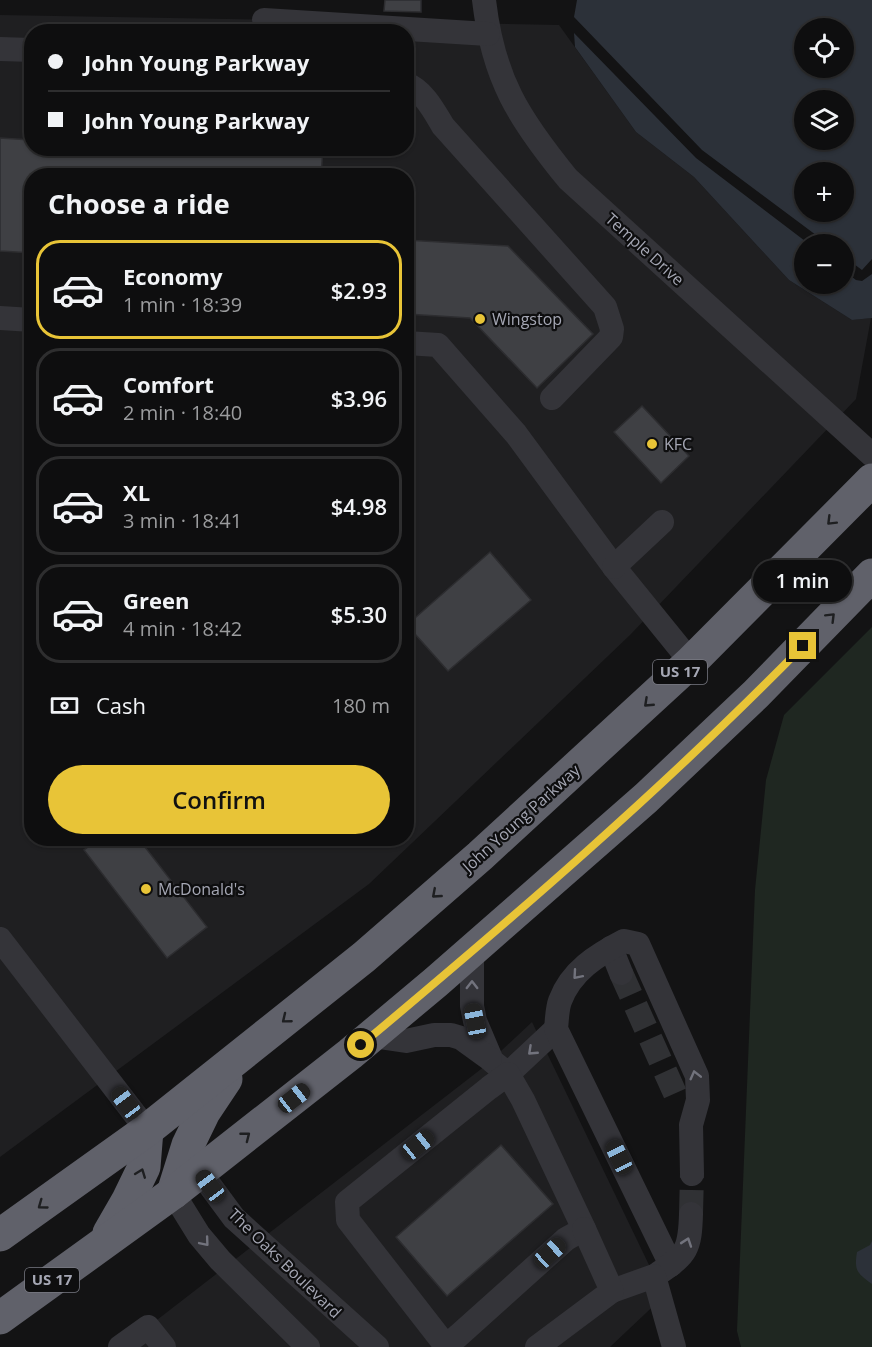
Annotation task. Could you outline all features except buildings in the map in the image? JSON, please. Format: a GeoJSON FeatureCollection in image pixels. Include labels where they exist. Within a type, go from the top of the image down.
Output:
{"type":"FeatureCollection","features":[{"type":"Feature","properties":{"kind":"highway","name":"John Young Parkway"},"geometry":{"type":"LineString","coordinates":[[147,1130],[364,957],[480,856],[691,662],[872,480]]}},
{"type":"Feature","properties":{"kind":"highway","name":"US 17"},"geometry":{"type":"LineString","coordinates":[[0,1318],[173,1193],[372,1036],[472,952],[646,798],[756,694],[872,575]]}},
{"type":"Feature","properties":{"kind":"highway"},"geometry":{"type":"LineString","coordinates":[[173,1193],[188,1144],[204,1112],[242,1055]]}},
{"type":"Feature","properties":{"kind":"highway","name":"US 17"},"geometry":{"type":"LineString","coordinates":[[0,1235],[147,1130]]}},
{"type":"Feature","properties":{"kind":"highway"},"geometry":{"type":"LineString","coordinates":[[103,1242],[144,1167],[147,1130]]}},
{"type":"Feature","properties":{"kind":"street","name":"Temple Drive"},"geometry":{"type":"LineString","coordinates":[[484,0],[488,34],[498,69],[513,103],[537,141],[568,179],[872,455]]}},
{"type":"Feature","properties":{"kind":"street"},"geometry":{"type":"LineString","coordinates":[[264,20],[328,24]]}},
{"type":"Feature","properties":{"kind":"street"},"geometry":{"type":"LineString","coordinates":[[414,29],[488,34]]}},
{"type":"Feature","properties":{"kind":"street"},"geometry":{"type":"LineString","coordinates":[[0,49],[24,50]]}},
{"type":"Feature","properties":{"kind":"street"},"geometry":{"type":"LineString","coordinates":[[414,87],[431,106],[442,126],[605,307],[612,328],[611,337],[552,398]]}},
{"type":"Feature","properties":{"kind":"street"},"geometry":{"type":"LineString","coordinates":[[0,318],[24,320]]}},
{"type":"Feature","properties":{"kind":"street"},"geometry":{"type":"LineString","coordinates":[[414,344],[438,345],[516,434],[614,567],[691,662]]}},
{"type":"Feature","properties":{"kind":"street"},"geometry":{"type":"LineString","coordinates":[[614,567],[662,522]]}},
{"type":"Feature","properties":{"kind":"street"},"geometry":{"type":"LineString","coordinates":[[0,939],[147,1130]]}},
{"type":"Feature","properties":{"kind":"street"},"geometry":{"type":"LineString","coordinates":[[674,1347],[662,1270],[556,1029],[560,1001],[574,976],[595,957],[624,941],[638,944],[697,1076],[698,1100],[691,1125],[692,1174]]}},
{"type":"Feature","properties":{"kind":"street"},"geometry":{"type":"LineString","coordinates":[[611,948],[621,973]]}},
{"type":"Feature","properties":{"kind":"street"},"geometry":{"type":"LineString","coordinates":[[472,952],[472,1006],[475,1021],[500,1067],[523,1100],[612,1291]]}},
{"type":"Feature","properties":{"kind":"street"},"geometry":{"type":"LineString","coordinates":[[556,1029],[500,1067],[489,1088],[347,1202],[348,1220],[450,1345],[566,1239],[584,1229]]}},
{"type":"Feature","properties":{"kind":"street"},"geometry":{"type":"LineString","coordinates":[[372,1036],[406,1041],[434,1035],[452,1035],[461,1038],[500,1067]]}},
{"type":"Feature","properties":{"kind":"street"},"geometry":{"type":"LineString","coordinates":[[678,1100],[691,1125]]}},
{"type":"Feature","properties":{"kind":"street","name":"The Oaks Boulevard"},"geometry":{"type":"LineString","coordinates":[[200,1172],[234,1218],[377,1347]]}},
{"type":"Feature","properties":{"kind":"street"},"geometry":{"type":"LineString","coordinates":[[173,1193],[199,1235],[220,1260],[308,1347]]}},
{"type":"Feature","properties":{"kind":"street"},"geometry":{"type":"LineString","coordinates":[[537,1347],[612,1291],[662,1270],[680,1258],[690,1241],[691,1214]]}},
{"type":"Feature","properties":{"kind":"street"},"geometry":{"type":"LineString","coordinates":[[120,1347],[148,1327],[164,1347]]}},
{"type":"Feature","properties":{"kind":"shaded area"},"geometry":{"type":"Polygon","coordinates":[[[577,0],[872,0],[872,259],[862,270],[854,264],[854,234],[815,234],[799,222],[854,222],[854,162],[794,162],[794,219],[702,150],[574,17],[577,0]]]}},
{"type":"Feature","properties":{"kind":"shaded area"},"geometry":{"type":"Polygon","coordinates":[[[0,15],[559,25],[636,132],[694,177],[794,283],[794,294],[811,294],[852,320],[871,318],[856,399],[630,635],[414,841],[414,168],[24,168],[24,846],[409,846],[369,884],[0,1157],[0,15]]]}},
{"type":"Feature","properties":{"kind":"shaded area"},"geometry":{"type":"Polygon","coordinates":[[[574,33],[696,158],[796,234],[794,234],[794,283],[694,177],[636,132],[575,47],[574,33]]]}},
{"type":"Feature","properties":{"kind":"shaded area"},"geometry":{"type":"Polygon","coordinates":[[[872,274],[872,318],[852,320],[811,294],[854,294],[854,278],[862,281],[872,274]]]}},
{"type":"Feature","properties":{"kind":"shaded area"},"geometry":{"type":"Polygon","coordinates":[[[872,627],[872,1347],[741,1347],[737,1331],[755,890],[766,780],[784,715],[872,627]]]}},
{"type":"Feature","properties":{"kind":"shaded area"},"geometry":{"type":"Polygon","coordinates":[[[532,1022],[664,1296],[610,1347],[122,1347],[485,1066],[532,1022]]]}},
{"type":"Feature","properties":{"kind":"shaded area"},"geometry":{"type":"Polygon","coordinates":[[[872,1241],[872,1284],[860,1274],[856,1263],[857,1252],[870,1245],[872,1241]]]}},
{"type":"Feature","properties":{"kind":"tunnel"},"geometry":{"type":"LineString","coordinates":[[621,973],[678,1100]]}},
{"type":"Feature","properties":{"kind":"tunnel"},"geometry":{"type":"LineString","coordinates":[[691,1214],[692,1174]]}},
{"type":"Feature","properties":{"kind":"place","name":"Wingstop"},"geometry":{"type":"Point","coordinates":[480,319]}},
{"type":"Feature","properties":{"kind":"place","name":"KFC"},"geometry":{"type":"Point","coordinates":[652,444]}},
{"type":"Feature","properties":{"kind":"place","name":"McDonald's"},"geometry":{"type":"Point","coordinates":[146,889]}},
{"type":"Feature","properties":{"kind":"route"},"geometry":{"type":"LineString","coordinates":[[361,1045],[515,915],[646,798],[803,646]]}}]}
